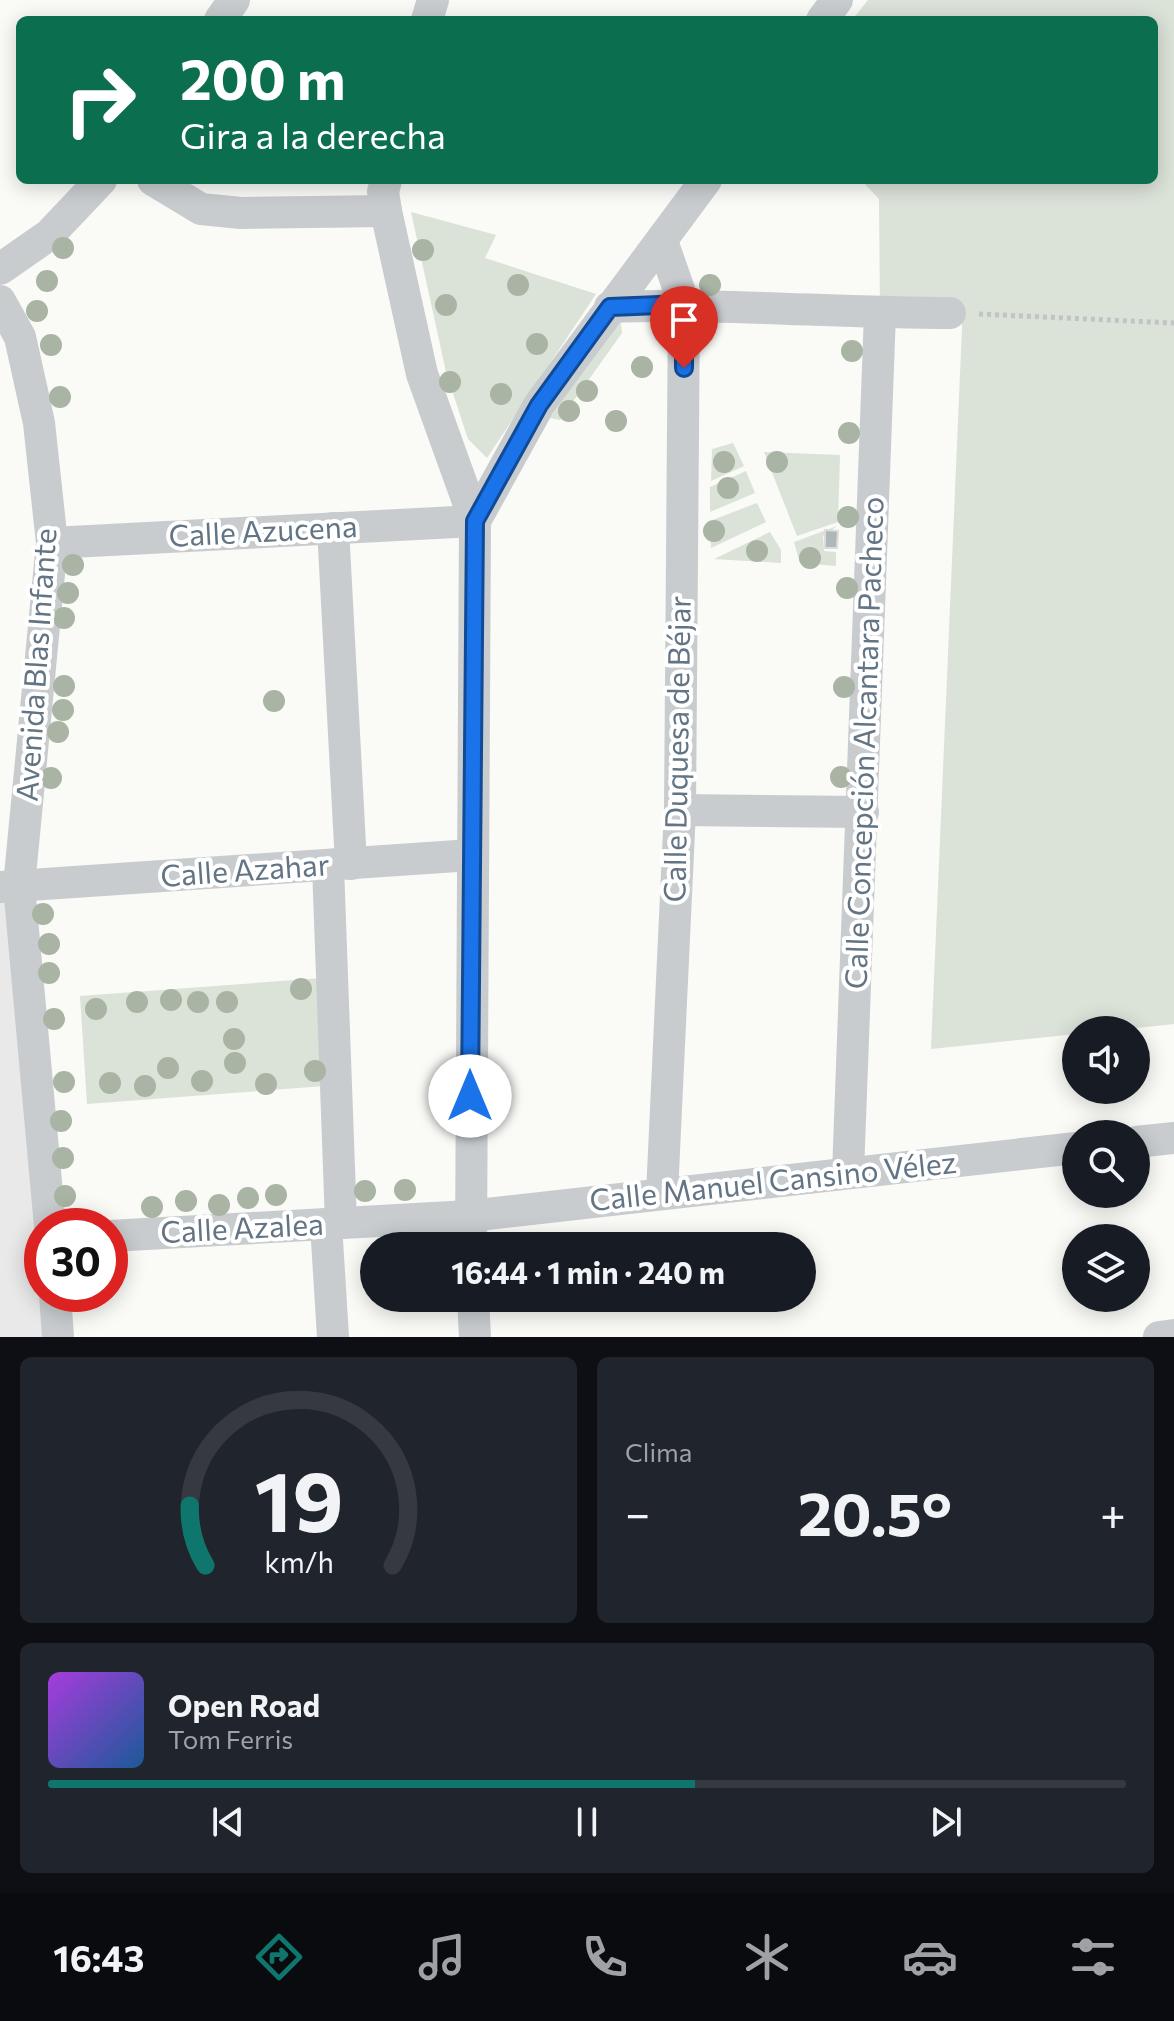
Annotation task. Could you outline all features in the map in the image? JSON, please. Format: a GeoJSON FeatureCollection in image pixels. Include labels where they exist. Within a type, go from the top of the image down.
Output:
{"type":"FeatureCollection","features":[{"type":"Feature","properties":{"kind":"street"},"geometry":{"type":"LineString","coordinates":[[0,269],[49,235],[97,184]]}},
{"type":"Feature","properties":{"kind":"street"},"geometry":{"type":"LineString","coordinates":[[160,184],[201,209],[241,213],[386,195],[422,374],[475,521],[470,1231]]}},
{"type":"Feature","properties":{"kind":"street"},"geometry":{"type":"LineString","coordinates":[[475,521],[539,405],[703,184]]}},
{"type":"Feature","properties":{"kind":"street"},"geometry":{"type":"LineString","coordinates":[[653,252],[684,304]]}},
{"type":"Feature","properties":{"kind":"street","name":"Avenida Blas Infante"},"geometry":{"type":"LineString","coordinates":[[0,301],[20,337],[39,423],[52,543],[9,886],[48,1208]]}},
{"type":"Feature","properties":{"kind":"street"},"geometry":{"type":"LineString","coordinates":[[610,307],[684,304],[950,313]]}},
{"type":"Feature","properties":{"kind":"street","name":"Calle Duquesa de Béjar"},"geometry":{"type":"LineString","coordinates":[[662,1194],[680,810],[684,304]]}},
{"type":"Feature","properties":{"kind":"street","name":"Calle Concepción Alcantara Pacheco"},"geometry":{"type":"LineString","coordinates":[[848,1173],[880,313]]}},
{"type":"Feature","properties":{"kind":"street","name":"Calle Azucena"},"geometry":{"type":"LineString","coordinates":[[52,543],[475,521]]}},
{"type":"Feature","properties":{"kind":"street"},"geometry":{"type":"LineString","coordinates":[[333,528],[339,865],[333,1337]]}},
{"type":"Feature","properties":{"kind":"street"},"geometry":{"type":"LineString","coordinates":[[680,810],[863,812]]}},
{"type":"Feature","properties":{"kind":"street","name":"Calle Azahar"},"geometry":{"type":"LineString","coordinates":[[9,886],[472,855]]}},
{"type":"Feature","properties":{"kind":"street"},"geometry":{"type":"LineString","coordinates":[[1150,1141],[1174,1138]]}},
{"type":"Feature","properties":{"kind":"street","name":"Calle Manuel Cansino Vélez"},"geometry":{"type":"LineString","coordinates":[[470,1231],[662,1194],[1062,1150]]}},
{"type":"Feature","properties":{"kind":"street","name":"Calle Azalea"},"geometry":{"type":"LineString","coordinates":[[128,1235],[334,1223],[470,1231]]}},
{"type":"Feature","properties":{"kind":"street"},"geometry":{"type":"LineString","coordinates":[[56,1312],[58,1337]]}},
{"type":"Feature","properties":{"kind":"street"},"geometry":{"type":"LineString","coordinates":[[474,1312],[475,1337]]}},
{"type":"Feature","properties":{"kind":"street"},"geometry":{"type":"LineString","coordinates":[[1159,1337],[1174,1335]]}},
{"type":"Feature","properties":{"kind":"path"},"geometry":{"type":"LineString","coordinates":[[950,313],[1174,323]]}},
{"type":"Feature","properties":{"kind":"shaded area"},"geometry":{"type":"Polygon","coordinates":[[[868,0],[1174,0],[1174,1024],[1150,1027],[1150,1016],[1062,1016],[1062,1035],[931,1049],[963,305],[880,313],[879,199],[865,184],[1158,184],[1158,16],[855,16],[868,0]]]}},
{"type":"Feature","properties":{"kind":"shaded area"},"geometry":{"type":"Polygon","coordinates":[[[411,212],[496,235],[485,258],[596,294],[487,458],[468,439],[446,372],[411,212]]]}},
{"type":"Feature","properties":{"kind":"shaded area"},"geometry":{"type":"Polygon","coordinates":[[[620,317],[622,333],[560,420],[550,418],[620,317]]]}},
{"type":"Feature","properties":{"kind":"shaded area"},"geometry":{"type":"Polygon","coordinates":[[[733,443],[744,466],[711,481],[712,449],[733,443]]]}},
{"type":"Feature","properties":{"kind":"shaded area"},"geometry":{"type":"Polygon","coordinates":[[[764,452],[840,455],[838,522],[797,536],[764,452]]]}},
{"type":"Feature","properties":{"kind":"shaded area"},"geometry":{"type":"Polygon","coordinates":[[[746,471],[755,493],[710,512],[710,487],[746,471]]]}},
{"type":"Feature","properties":{"kind":"shaded area"},"geometry":{"type":"Polygon","coordinates":[[[757,503],[766,522],[711,548],[710,521],[757,503]]]}},
{"type":"Feature","properties":{"kind":"shaded area"},"geometry":{"type":"Polygon","coordinates":[[[837,526],[823,536],[824,551],[836,552],[836,566],[800,563],[794,542],[837,526]]]}},
{"type":"Feature","properties":{"kind":"shaded area"},"geometry":{"type":"Polygon","coordinates":[[[770,532],[781,550],[781,563],[714,559],[770,532]]]}},
{"type":"Feature","properties":{"kind":"shaded area"},"geometry":{"type":"Polygon","coordinates":[[[19,886],[41,1208],[24,1208],[24,1312],[49,1312],[58,1337],[0,1337],[0,887],[19,886]]]}},
{"type":"Feature","properties":{"kind":"shaded area"},"geometry":{"type":"Polygon","coordinates":[[[322,978],[325,1086],[87,1104],[80,996],[322,978]]]}},
{"type":"Feature","properties":{"kind":"building"},"geometry":{"type":"Polygon","coordinates":[[[825,530],[838,531],[837,548],[825,548],[825,530]]]}},
{"type":"Feature","properties":{"kind":"route"},"geometry":{"type":"LineString","coordinates":[[470,1096],[475,521],[539,405],[610,307],[684,304],[684,368]]}}]}
